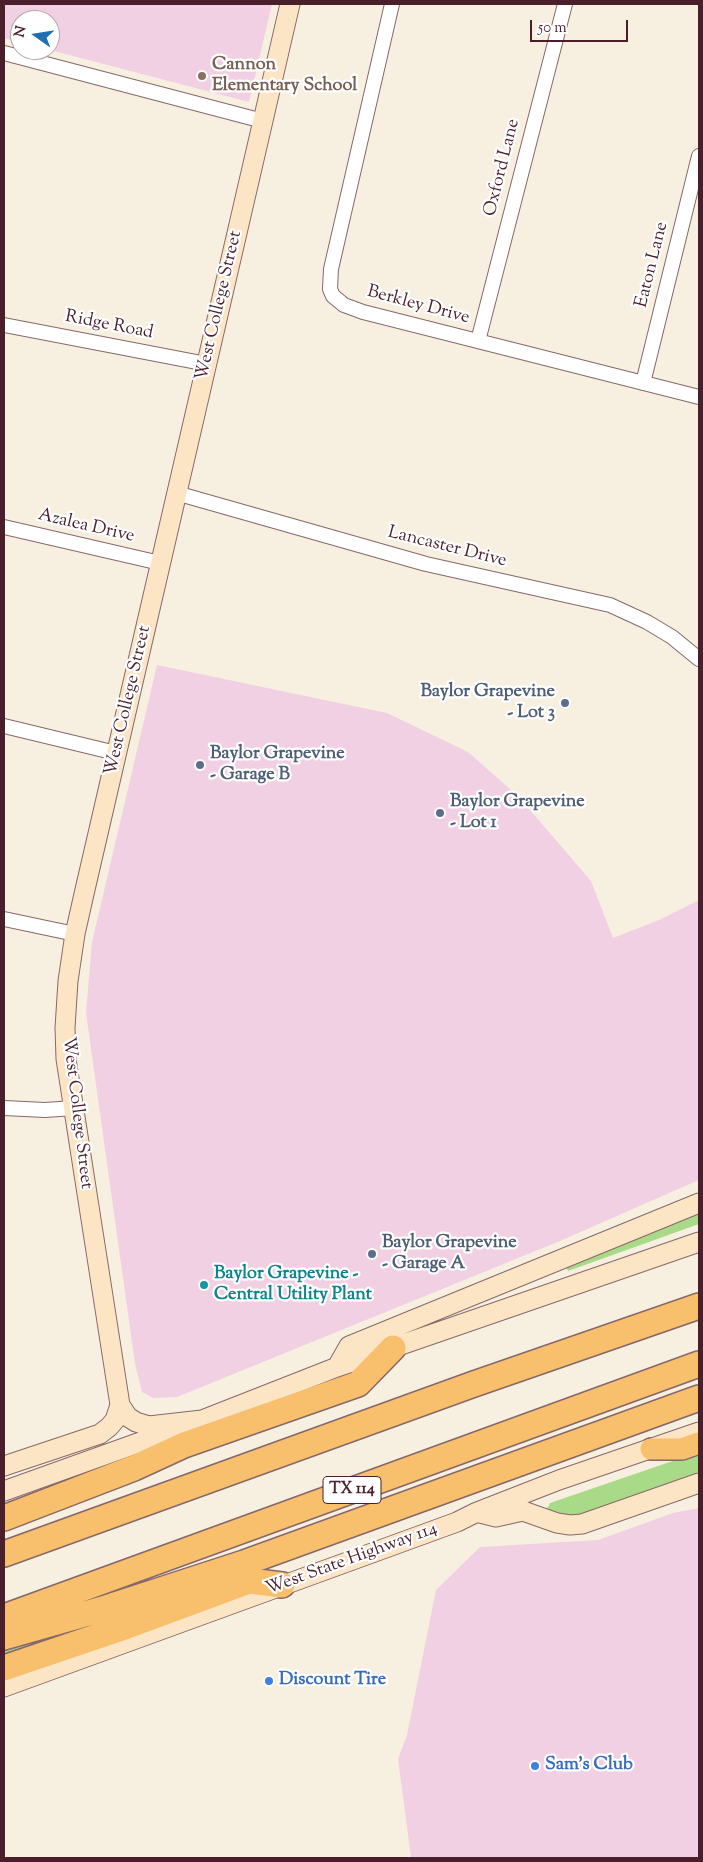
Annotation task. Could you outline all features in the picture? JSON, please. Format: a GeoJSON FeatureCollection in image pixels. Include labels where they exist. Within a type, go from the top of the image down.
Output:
{"type":"FeatureCollection","features":[{"type":"Feature","properties":{"kind":"highway"},"geometry":{"type":"LineString","coordinates":[[4,1554],[437,1397],[699,1306]]}},
{"type":"Feature","properties":{"kind":"highway"},"geometry":{"type":"LineString","coordinates":[[4,1518],[134,1468],[184,1445],[358,1384],[393,1348]]}},
{"type":"Feature","properties":{"kind":"highway","name":"TX 114"},"geometry":{"type":"LineString","coordinates":[[4,1617],[699,1364]]}},
{"type":"Feature","properties":{"kind":"highway"},"geometry":{"type":"LineString","coordinates":[[4,1637],[106,1608],[244,1563],[699,1398]]}},
{"type":"Feature","properties":{"kind":"highway"},"geometry":{"type":"LineString","coordinates":[[4,1668],[249,1582],[282,1585]]}},
{"type":"Feature","properties":{"kind":"main road","name":"West College Street"},"geometry":{"type":"LineString","coordinates":[[120,1405],[66,1059],[65,1028],[68,981],[76,934],[116,753],[290,4]]}},
{"type":"Feature","properties":{"kind":"main road"},"geometry":{"type":"LineString","coordinates":[[337,1367],[349,1346],[699,1203]]}},
{"type":"Feature","properties":{"kind":"main road"},"geometry":{"type":"LineString","coordinates":[[4,1491],[202,1420],[337,1367],[699,1242]]}},
{"type":"Feature","properties":{"kind":"main road"},"geometry":{"type":"LineString","coordinates":[[120,1405],[128,1417],[149,1426],[202,1420]]}},
{"type":"Feature","properties":{"kind":"main road"},"geometry":{"type":"LineString","coordinates":[[4,1466],[100,1434],[115,1420],[120,1405]]}},
{"type":"Feature","properties":{"kind":"main road","name":"West State Highway 114"},"geometry":{"type":"LineString","coordinates":[[4,1686],[457,1522],[476,1512],[559,1480],[699,1432]]}},
{"type":"Feature","properties":{"kind":"main road"},"geometry":{"type":"LineString","coordinates":[[651,1449],[682,1449],[699,1443]]}},
{"type":"Feature","properties":{"kind":"main road"},"geometry":{"type":"LineString","coordinates":[[476,1512],[496,1517],[522,1511],[557,1523],[582,1524],[699,1483]]}},
{"type":"Feature","properties":{"kind":"street","name":"Berkley Drive"},"geometry":{"type":"LineString","coordinates":[[392,4],[331,269],[330,289],[333,296],[344,305],[363,312],[699,397]]}},
{"type":"Feature","properties":{"kind":"street","name":"Oxford Lane"},"geometry":{"type":"LineString","coordinates":[[478,341],[565,4]]}},
{"type":"Feature","properties":{"kind":"street"},"geometry":{"type":"LineString","coordinates":[[4,53],[263,121]]}},
{"type":"Feature","properties":{"kind":"street","name":"Eaton Lane"},"geometry":{"type":"LineString","coordinates":[[643,383],[699,156]]}},
{"type":"Feature","properties":{"kind":"street","name":"Ridge Road"},"geometry":{"type":"LineString","coordinates":[[4,325],[206,364]]}},
{"type":"Feature","properties":{"kind":"street","name":"Lancaster Drive"},"geometry":{"type":"LineString","coordinates":[[176,494],[426,564],[610,606],[646,622],[699,658]]}},
{"type":"Feature","properties":{"kind":"street","name":"Azalea Drive"},"geometry":{"type":"LineString","coordinates":[[4,527],[160,564]]}},
{"type":"Feature","properties":{"kind":"street"},"geometry":{"type":"LineString","coordinates":[[4,726],[116,753]]}},
{"type":"Feature","properties":{"kind":"street"},"geometry":{"type":"LineString","coordinates":[[4,918],[76,934]]}},
{"type":"Feature","properties":{"kind":"street"},"geometry":{"type":"LineString","coordinates":[[4,1108],[46,1110],[74,1108]]}},
{"type":"Feature","properties":{"kind":"shaded area","name":"Cannon Elementary School"},"geometry":{"type":"Polygon","coordinates":[[[4,4],[272,4],[249,102],[60,53],[60,10],[10,10],[10,40],[4,38],[4,4]]]}},
{"type":"Feature","properties":{"kind":"shaded area"},"geometry":{"type":"Polygon","coordinates":[[[157,665],[387,713],[468,752],[518,796],[591,881],[613,938],[659,920],[699,900],[699,1180],[560,1241],[177,1397],[153,1398],[142,1392],[135,1364],[86,1013],[92,942],[157,665]]]}},
{"type":"Feature","properties":{"kind":"shaded area"},"geometry":{"type":"Polygon","coordinates":[[[699,1508],[699,1858],[411,1858],[398,1759],[407,1735],[436,1590],[480,1547],[598,1540],[673,1513],[699,1508]]]}},
{"type":"Feature","properties":{"kind":"green space"},"geometry":{"type":"Polygon","coordinates":[[[699,1211],[699,1224],[568,1271],[565,1264],[699,1211]]]}},
{"type":"Feature","properties":{"kind":"green space"},"geometry":{"type":"Polygon","coordinates":[[[699,1452],[699,1474],[585,1514],[564,1517],[546,1511],[550,1503],[699,1452]]]}},
{"type":"Feature","properties":{"kind":"green space"},"geometry":{"type":"Polygon","coordinates":[[[107,1619],[4,1662],[4,1649],[107,1619]]]}},
{"type":"Feature","properties":{"kind":"place","name":"Cannon Elementary School"},"geometry":{"type":"Point","coordinates":[202,76]}},
{"type":"Feature","properties":{"kind":"place","name":"Baylor Grapevine - Lot 3"},"geometry":{"type":"Point","coordinates":[565,703]}},
{"type":"Feature","properties":{"kind":"place","name":"Baylor Grapevine - Garage B"},"geometry":{"type":"Point","coordinates":[200,765]}},
{"type":"Feature","properties":{"kind":"place","name":"Baylor Grapevine - Lot 1"},"geometry":{"type":"Point","coordinates":[440,813]}},
{"type":"Feature","properties":{"kind":"place","name":"Baylor Grapevine - Garage A"},"geometry":{"type":"Point","coordinates":[372,1254]}},
{"type":"Feature","properties":{"kind":"place","name":"Baylor Grapevine - Central Utility Plant"},"geometry":{"type":"Point","coordinates":[204,1285]}},
{"type":"Feature","properties":{"kind":"place","name":"Discount Tire"},"geometry":{"type":"Point","coordinates":[269,1681]}},
{"type":"Feature","properties":{"kind":"place","name":"Sam's Club"},"geometry":{"type":"Point","coordinates":[535,1766]}}]}
